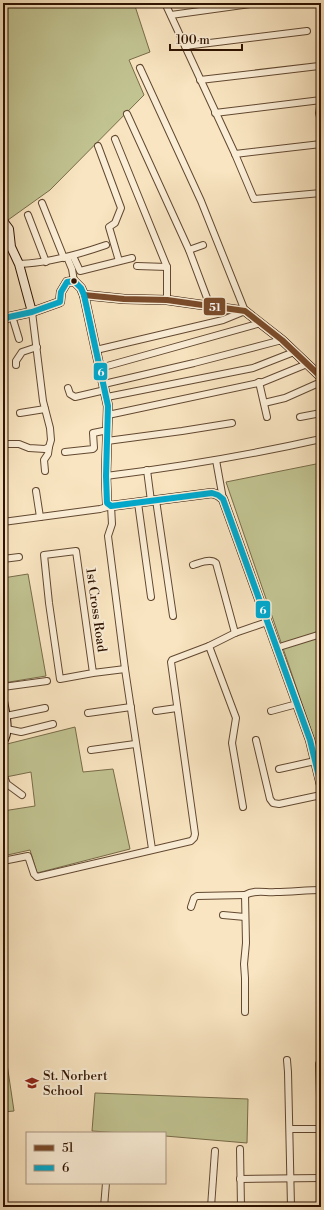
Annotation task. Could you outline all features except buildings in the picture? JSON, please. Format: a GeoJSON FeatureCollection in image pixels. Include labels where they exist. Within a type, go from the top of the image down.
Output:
{"type":"FeatureCollection","features":[{"type":"Feature","properties":{"kind":"street"},"geometry":{"type":"LineString","coordinates":[[165,3],[235,154],[254,199],[321,193]]}},
{"type":"Feature","properties":{"kind":"street"},"geometry":{"type":"LineString","coordinates":[[170,15],[258,3]]}},
{"type":"Feature","properties":{"kind":"street"},"geometry":{"type":"LineString","coordinates":[[185,46],[307,31]]}},
{"type":"Feature","properties":{"kind":"street"},"geometry":{"type":"LineString","coordinates":[[200,80],[319,66]]}},
{"type":"Feature","properties":{"kind":"street"},"geometry":{"type":"LineString","coordinates":[[140,68],[201,201],[245,311]]}},
{"type":"Feature","properties":{"kind":"street"},"geometry":{"type":"LineString","coordinates":[[215,113],[321,100],[319,113],[321,121]]}},
{"type":"Feature","properties":{"kind":"street"},"geometry":{"type":"LineString","coordinates":[[127,114],[189,250],[210,306]]}},
{"type":"Feature","properties":{"kind":"street"},"geometry":{"type":"LineString","coordinates":[[115,139],[167,267],[167,300]]}},
{"type":"Feature","properties":{"kind":"street"},"geometry":{"type":"LineString","coordinates":[[235,154],[321,144]]}},
{"type":"Feature","properties":{"kind":"street"},"geometry":{"type":"LineString","coordinates":[[98,146],[121,208],[115,223],[108,227],[119,261]]}},
{"type":"Feature","properties":{"kind":"street"},"geometry":{"type":"LineString","coordinates":[[42,203],[68,257],[74,281],[78,284],[84,295],[108,406],[106,476],[107,503],[111,506],[112,524],[108,536],[125,669],[152,849]]}},
{"type":"Feature","properties":{"kind":"street"},"geometry":{"type":"LineString","coordinates":[[28,215],[46,262]]}},
{"type":"Feature","properties":{"kind":"street"},"geometry":{"type":"LineString","coordinates":[[3,221],[9,229],[11,247],[19,264],[32,312],[43,401],[50,428],[51,440],[48,454],[44,460],[46,471]]}},
{"type":"Feature","properties":{"kind":"street"},"geometry":{"type":"LineString","coordinates":[[19,264],[46,262],[106,245]]}},
{"type":"Feature","properties":{"kind":"street"},"geometry":{"type":"LineString","coordinates":[[189,250],[203,245]]}},
{"type":"Feature","properties":{"kind":"street"},"geometry":{"type":"LineString","coordinates":[[68,257],[80,271]]}},
{"type":"Feature","properties":{"kind":"street"},"geometry":{"type":"LineString","coordinates":[[74,281],[75,276],[80,271],[132,258]]}},
{"type":"Feature","properties":{"kind":"street"},"geometry":{"type":"LineString","coordinates":[[136,266],[167,267]]}},
{"type":"Feature","properties":{"kind":"street"},"geometry":{"type":"LineString","coordinates":[[3,320],[60,302],[61,292],[64,285],[67,282],[74,281]]}},
{"type":"Feature","properties":{"kind":"street"},"geometry":{"type":"LineString","coordinates":[[84,295],[124,299],[167,300],[245,311],[282,340],[321,377]]}},
{"type":"Feature","properties":{"kind":"street"},"geometry":{"type":"LineString","coordinates":[[96,350],[223,320],[245,311]]}},
{"type":"Feature","properties":{"kind":"street"},"geometry":{"type":"LineString","coordinates":[[12,316],[19,339]]}},
{"type":"Feature","properties":{"kind":"street"},"geometry":{"type":"LineString","coordinates":[[100,368],[261,323]]}},
{"type":"Feature","properties":{"kind":"street"},"geometry":{"type":"LineString","coordinates":[[68,388],[70,394],[75,397],[105,390],[194,363],[282,340]]}},
{"type":"Feature","properties":{"kind":"street"},"geometry":{"type":"LineString","coordinates":[[16,365],[16,361],[22,352],[37,347]]}},
{"type":"Feature","properties":{"kind":"street"},"geometry":{"type":"LineString","coordinates":[[105,390],[253,368],[294,352]]}},
{"type":"Feature","properties":{"kind":"street"},"geometry":{"type":"LineString","coordinates":[[108,415],[260,382],[307,364]]}},
{"type":"Feature","properties":{"kind":"street"},"geometry":{"type":"LineString","coordinates":[[260,382],[267,417]]}},
{"type":"Feature","properties":{"kind":"street"},"geometry":{"type":"LineString","coordinates":[[264,403],[285,398],[321,382]]}},
{"type":"Feature","properties":{"kind":"street"},"geometry":{"type":"LineString","coordinates":[[20,413],[45,409]]}},
{"type":"Feature","properties":{"kind":"street"},"geometry":{"type":"LineString","coordinates":[[300,417],[321,413]]}},
{"type":"Feature","properties":{"kind":"street"},"geometry":{"type":"LineString","coordinates":[[107,441],[232,423]]}},
{"type":"Feature","properties":{"kind":"street"},"geometry":{"type":"LineString","coordinates":[[64,452],[93,449],[93,434],[95,432],[108,430]]}},
{"type":"Feature","properties":{"kind":"street"},"geometry":{"type":"LineString","coordinates":[[106,476],[275,450],[321,439]]}},
{"type":"Feature","properties":{"kind":"street"},"geometry":{"type":"LineString","coordinates":[[3,444],[19,444],[29,448],[45,449],[49,447]]}},
{"type":"Feature","properties":{"kind":"street"},"geometry":{"type":"LineString","coordinates":[[216,460],[224,499],[310,740],[321,785]]}},
{"type":"Feature","properties":{"kind":"street"},"geometry":{"type":"LineString","coordinates":[[147,470],[173,616]]}},
{"type":"Feature","properties":{"kind":"street"},"geometry":{"type":"LineString","coordinates":[[36,491],[40,518]]}},
{"type":"Feature","properties":{"kind":"street"},"geometry":{"type":"LineString","coordinates":[[3,522],[212,493],[224,499]]}},
{"type":"Feature","properties":{"kind":"street"},"geometry":{"type":"LineString","coordinates":[[138,503],[151,597]]}},
{"type":"Feature","properties":{"kind":"street","name":"1st Cross Road"},"geometry":{"type":"LineString","coordinates":[[76,551],[93,673],[60,679],[44,555],[76,551]]}},
{"type":"Feature","properties":{"kind":"street"},"geometry":{"type":"LineString","coordinates":[[3,559],[19,557]]}},
{"type":"Feature","properties":{"kind":"street"},"geometry":{"type":"LineString","coordinates":[[193,565],[210,561],[216,563],[235,633]]}},
{"type":"Feature","properties":{"kind":"street"},"geometry":{"type":"LineString","coordinates":[[3,861],[28,856],[34,874],[37,877],[191,841],[195,834],[171,662],[172,660],[209,646],[235,633],[267,622]]}},
{"type":"Feature","properties":{"kind":"street"},"geometry":{"type":"LineString","coordinates":[[276,648],[321,634]]}},
{"type":"Feature","properties":{"kind":"street"},"geometry":{"type":"LineString","coordinates":[[209,646],[236,718],[232,743],[243,807]]}},
{"type":"Feature","properties":{"kind":"street"},"geometry":{"type":"LineString","coordinates":[[93,673],[125,669]]}},
{"type":"Feature","properties":{"kind":"street"},"geometry":{"type":"LineString","coordinates":[[3,687],[48,680]]}},
{"type":"Feature","properties":{"kind":"street"},"geometry":{"type":"LineString","coordinates":[[3,701],[7,729],[6,737],[3,741]]}},
{"type":"Feature","properties":{"kind":"street"},"geometry":{"type":"LineString","coordinates":[[271,711],[297,704]]}},
{"type":"Feature","properties":{"kind":"street"},"geometry":{"type":"LineString","coordinates":[[88,713],[131,707]]}},
{"type":"Feature","properties":{"kind":"street"},"geometry":{"type":"LineString","coordinates":[[6,716],[45,708]]}},
{"type":"Feature","properties":{"kind":"street"},"geometry":{"type":"LineString","coordinates":[[156,711],[178,708]]}},
{"type":"Feature","properties":{"kind":"street"},"geometry":{"type":"LineString","coordinates":[[7,729],[21,732],[53,724]]}},
{"type":"Feature","properties":{"kind":"street"},"geometry":{"type":"LineString","coordinates":[[256,740],[270,799],[274,803],[279,804],[321,795]]}},
{"type":"Feature","properties":{"kind":"street"},"geometry":{"type":"LineString","coordinates":[[91,750],[136,744]]}},
{"type":"Feature","properties":{"kind":"street"},"geometry":{"type":"LineString","coordinates":[[279,769],[315,761]]}},
{"type":"Feature","properties":{"kind":"street"},"geometry":{"type":"LineString","coordinates":[[3,774],[7,784],[22,795]]}},
{"type":"Feature","properties":{"kind":"street"},"geometry":{"type":"LineString","coordinates":[[191,907],[194,898],[197,896],[245,895],[251,892],[262,891],[277,892],[321,890]]}},
{"type":"Feature","properties":{"kind":"street"},"geometry":{"type":"LineString","coordinates":[[245,895],[245,1012]]}},
{"type":"Feature","properties":{"kind":"street"},"geometry":{"type":"LineString","coordinates":[[223,915],[245,917]]}},
{"type":"Feature","properties":{"kind":"street"},"geometry":{"type":"LineString","coordinates":[[287,1060],[291,1207]]}},
{"type":"Feature","properties":{"kind":"street"},"geometry":{"type":"LineString","coordinates":[[290,1130],[321,1129],[318,1064]]}},
{"type":"Feature","properties":{"kind":"street"},"geometry":{"type":"LineString","coordinates":[[240,1149],[241,1207]]}},
{"type":"Feature","properties":{"kind":"street"},"geometry":{"type":"LineString","coordinates":[[211,1207],[215,1151]]}},
{"type":"Feature","properties":{"kind":"street"},"geometry":{"type":"LineString","coordinates":[[240,1179],[321,1178]]}},
{"type":"Feature","properties":{"kind":"street"},"geometry":{"type":"LineString","coordinates":[[104,1207],[106,1184]]}},
{"type":"Feature","properties":{"kind":"green space"},"geometry":{"type":"Polygon","coordinates":[[[3,3],[134,3],[150,52],[129,60],[144,95],[50,190],[8,220],[3,213],[3,3]]]}},
{"type":"Feature","properties":{"kind":"green space"},"geometry":{"type":"Polygon","coordinates":[[[321,463],[321,759],[226,482],[321,463]]]}},
{"type":"Feature","properties":{"kind":"green space"},"geometry":{"type":"Polygon","coordinates":[[[28,574],[46,676],[3,683],[3,578],[28,574]]]}},
{"type":"Feature","properties":{"kind":"green space"},"geometry":{"type":"Polygon","coordinates":[[[75,727],[83,772],[113,769],[130,849],[37,873],[30,850],[3,856],[3,811],[35,806],[31,772],[6,777],[3,762],[3,745],[75,727]]]}},
{"type":"Feature","properties":{"kind":"green space"},"geometry":{"type":"Polygon","coordinates":[[[3,1057],[6,1057],[14,1111],[3,1112],[3,1057]]]}},
{"type":"Feature","properties":{"kind":"green space"},"geometry":{"type":"Polygon","coordinates":[[[95,1093],[248,1099],[247,1143],[166,1136],[166,1132],[92,1131],[95,1093]]]}},
{"type":"Feature","properties":{"kind":"transit line","name":"6"},"geometry":{"type":"LineString","coordinates":[[3,320],[60,302],[61,292],[67,282],[74,281],[81,288],[84,295],[108,406],[106,476],[107,503],[111,506],[212,493],[223,499],[310,740],[321,785]]}},
{"type":"Feature","properties":{"kind":"transit line","name":"51"},"geometry":{"type":"LineString","coordinates":[[84,295],[124,299],[167,300],[245,311],[282,340],[321,377]]}},
{"type":"Feature","properties":{"kind":"place","name":"St. Norbert School"},"geometry":{"type":"Point","coordinates":[32,1083]}}]}
